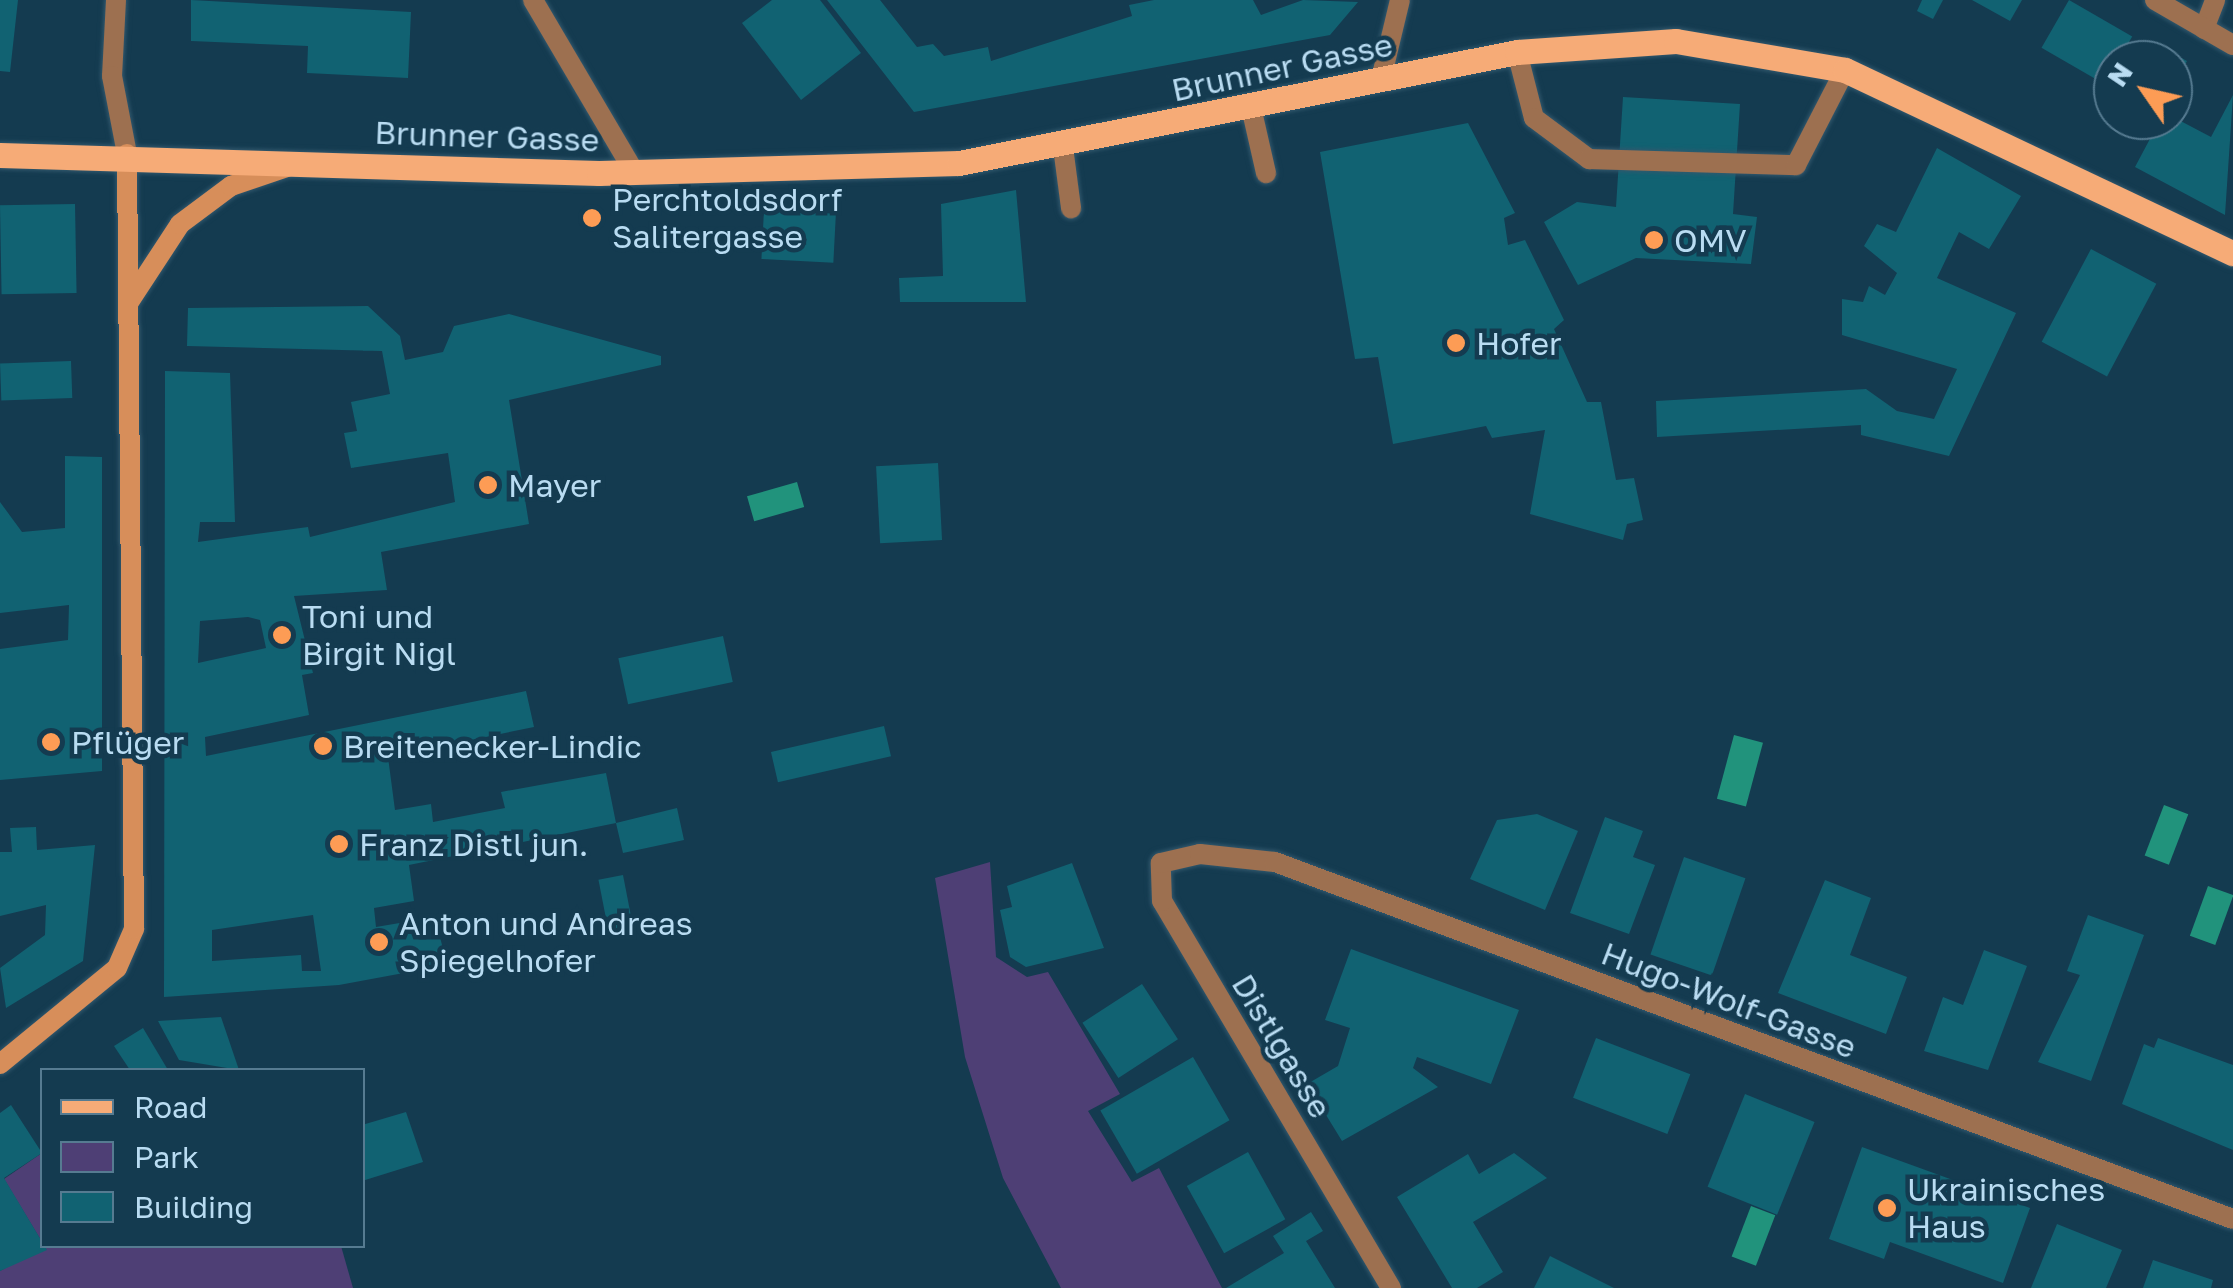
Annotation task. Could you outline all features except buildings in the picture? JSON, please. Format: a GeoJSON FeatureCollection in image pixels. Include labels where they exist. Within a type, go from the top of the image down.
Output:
{"type":"FeatureCollection","features":[{"type":"Feature","properties":{"kind":"main road","name":"Brunner Gasse"},"geometry":{"type":"LineString","coordinates":[[0,155],[127,154],[635,173],[825,172],[1063,147],[1516,52],[1676,41],[1845,70],[2233,253]]}},
{"type":"Feature","properties":{"kind":"main road"},"geometry":{"type":"LineString","coordinates":[[0,1064],[117,968],[134,929],[127,154]]}},
{"type":"Feature","properties":{"kind":"main road","name":"Brunner Gasse"},"geometry":{"type":"LineString","coordinates":[[128,304],[180,224],[230,186],[303,162]]}},
{"type":"Feature","properties":{"kind":"street"},"geometry":{"type":"LineString","coordinates":[[116,0],[112,76],[127,154]]}},
{"type":"Feature","properties":{"kind":"street"},"geometry":{"type":"LineString","coordinates":[[533,0],[635,173]]}},
{"type":"Feature","properties":{"kind":"street"},"geometry":{"type":"LineString","coordinates":[[1381,79],[1400,0]]}},
{"type":"Feature","properties":{"kind":"street"},"geometry":{"type":"LineString","coordinates":[[2155,0],[2233,45]]}},
{"type":"Feature","properties":{"kind":"street"},"geometry":{"type":"LineString","coordinates":[[2204,28],[2215,0]]}},
{"type":"Feature","properties":{"kind":"street"},"geometry":{"type":"LineString","coordinates":[[1516,52],[1534,118],[1589,159],[1796,165],[1845,70]]}},
{"type":"Feature","properties":{"kind":"street"},"geometry":{"type":"LineString","coordinates":[[1252,107],[1266,173]]}},
{"type":"Feature","properties":{"kind":"street"},"geometry":{"type":"LineString","coordinates":[[1063,147],[1071,208]]}},
{"type":"Feature","properties":{"kind":"street","name":"Hugo-Wolf-Gasse"},"geometry":{"type":"LineString","coordinates":[[1200,854],[1274,862],[2233,1219]]}},
{"type":"Feature","properties":{"kind":"street","name":"Distlgasse"},"geometry":{"type":"LineString","coordinates":[[1200,854],[1161,862],[1162,902],[1391,1288]]}},
{"type":"Feature","properties":{"kind":"green space"},"geometry":{"type":"Polygon","coordinates":[[[990,862],[996,957],[1027,977],[1048,972],[1120,1094],[1088,1111],[1132,1182],[1159,1168],[1222,1288],[1061,1288],[1003,1178],[965,1057],[935,878],[990,862]]]}},
{"type":"Feature","properties":{"kind":"green space"},"geometry":{"type":"Polygon","coordinates":[[[40,1154],[40,1239],[4,1179],[40,1154]]]}},
{"type":"Feature","properties":{"kind":"green space"},"geometry":{"type":"Polygon","coordinates":[[[41,1248],[342,1248],[353,1288],[0,1288],[0,1271],[41,1248]]]}},
{"type":"Feature","properties":{"kind":"shaded area"},"geometry":{"type":"Polygon","coordinates":[[[797,482],[804,507],[754,521],[747,496],[797,482]]]}},
{"type":"Feature","properties":{"kind":"shaded area"},"geometry":{"type":"Polygon","coordinates":[[[1734,735],[1763,743],[1746,807],[1717,799],[1734,735]]]}},
{"type":"Feature","properties":{"kind":"shaded area"},"geometry":{"type":"Polygon","coordinates":[[[2164,805],[2188,814],[2169,865],[2145,855],[2164,805]]]}},
{"type":"Feature","properties":{"kind":"shaded area"},"geometry":{"type":"Polygon","coordinates":[[[2208,886],[2233,895],[2215,945],[2190,936],[2208,886]]]}},
{"type":"Feature","properties":{"kind":"shaded area"},"geometry":{"type":"Polygon","coordinates":[[[1751,1206],[1775,1215],[1756,1266],[1732,1256],[1751,1206]]]}},
{"type":"Feature","properties":{"kind":"place","name":"Perchtoldsdorf Salitergasse"},"geometry":{"type":"Point","coordinates":[592,218]}},
{"type":"Feature","properties":{"kind":"place","name":"OMV"},"geometry":{"type":"Point","coordinates":[1654,240]}},
{"type":"Feature","properties":{"kind":"place","name":"Hofer"},"geometry":{"type":"Point","coordinates":[1456,343]}},
{"type":"Feature","properties":{"kind":"place","name":"Mayer"},"geometry":{"type":"Point","coordinates":[488,485]}},
{"type":"Feature","properties":{"kind":"place","name":"Toni und Birgit Nigl"},"geometry":{"type":"Point","coordinates":[282,635]}},
{"type":"Feature","properties":{"kind":"place","name":"Pflüger"},"geometry":{"type":"Point","coordinates":[51,742]}},
{"type":"Feature","properties":{"kind":"place","name":"Breitenecker-Lindic"},"geometry":{"type":"Point","coordinates":[323,746]}},
{"type":"Feature","properties":{"kind":"place","name":"Franz Distl jun."},"geometry":{"type":"Point","coordinates":[339,844]}},
{"type":"Feature","properties":{"kind":"place","name":"Anton und Andreas Spiegelhofer"},"geometry":{"type":"Point","coordinates":[379,942]}},
{"type":"Feature","properties":{"kind":"place","name":"Ukrainisches Haus"},"geometry":{"type":"Point","coordinates":[1887,1208]}}]}
